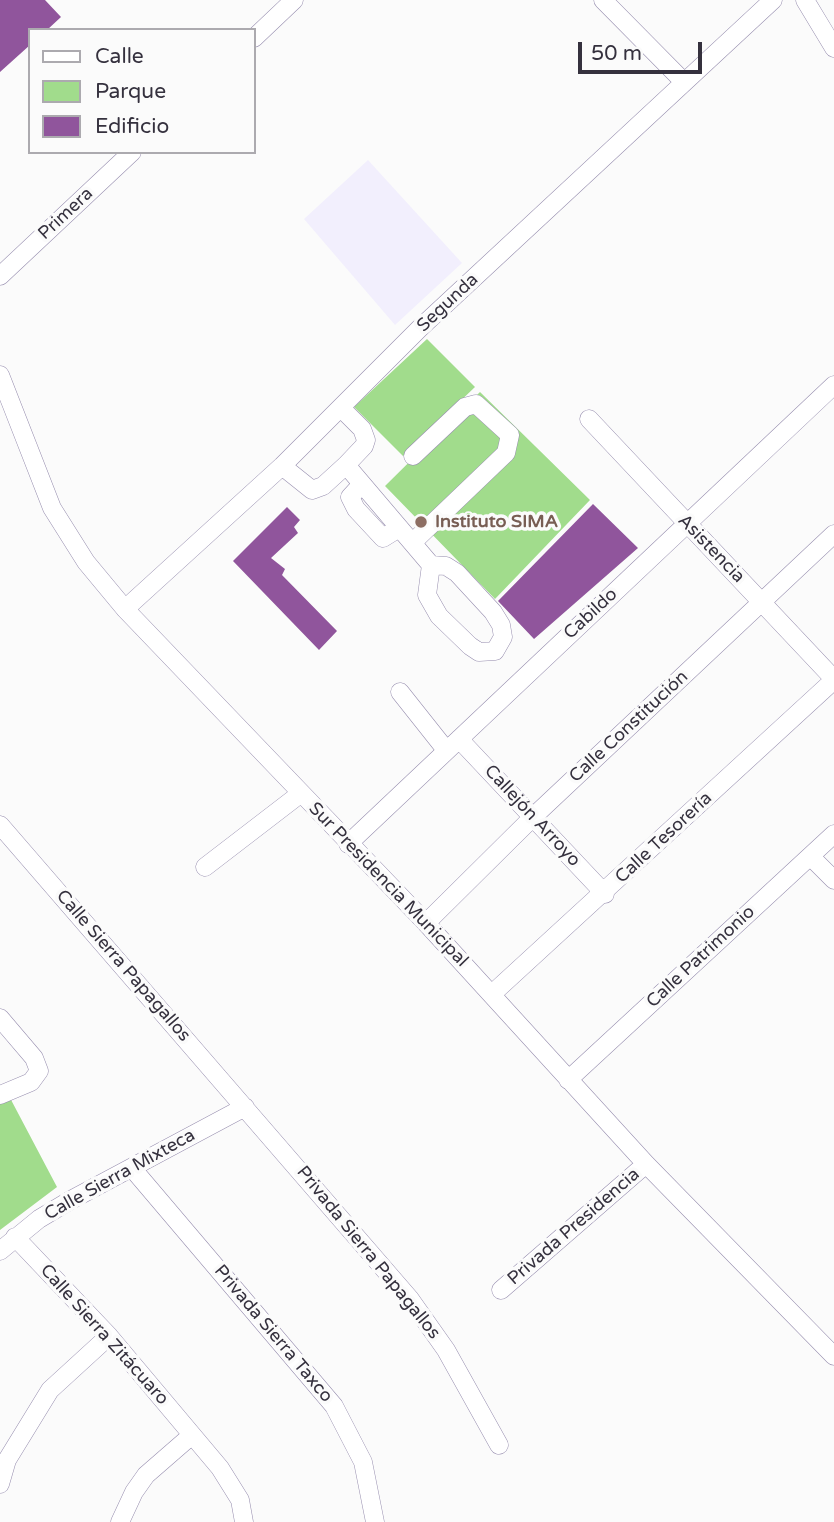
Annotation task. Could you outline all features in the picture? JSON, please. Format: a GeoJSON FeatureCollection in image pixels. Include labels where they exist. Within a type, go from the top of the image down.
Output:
{"type":"FeatureCollection","features":[{"type":"Feature","properties":{"kind":"street"},"geometry":{"type":"LineString","coordinates":[[256,36],[294,0]]}},
{"type":"Feature","properties":{"kind":"street"},"geometry":{"type":"LineString","coordinates":[[603,0],[684,82]]}},
{"type":"Feature","properties":{"kind":"street","name":"Segunda"},"geometry":{"type":"LineString","coordinates":[[125,609],[282,466],[342,409],[420,328],[773,0]]}},
{"type":"Feature","properties":{"kind":"street"},"geometry":{"type":"LineString","coordinates":[[805,0],[834,48]]}},
{"type":"Feature","properties":{"kind":"street","name":"Primera"},"geometry":{"type":"LineString","coordinates":[[0,276],[130,154]]}},
{"type":"Feature","properties":{"kind":"street","name":"Sur Presidencia Municipal"},"geometry":{"type":"LineString","coordinates":[[0,375],[52,508],[86,562],[125,609],[348,844],[426,922],[646,1164],[834,1356]]}},
{"type":"Feature","properties":{"kind":"street","name":"Cabildo"},"geometry":{"type":"LineString","coordinates":[[348,844],[834,385]]}},
{"type":"Feature","properties":{"kind":"street"},"geometry":{"type":"LineString","coordinates":[[413,456],[465,407],[476,404],[510,435],[506,453],[413,542]]}},
{"type":"Feature","properties":{"kind":"street"},"geometry":{"type":"LineString","coordinates":[[282,466],[312,490],[323,486],[346,465],[365,446],[366,440],[362,429],[342,409]]}},
{"type":"Feature","properties":{"kind":"street","name":"Asistencia"},"geometry":{"type":"LineString","coordinates":[[589,419],[834,679]]}},
{"type":"Feature","properties":{"kind":"street"},"geometry":{"type":"LineString","coordinates":[[346,465],[361,485],[351,497],[356,509],[383,538],[399,528],[431,565],[427,594],[439,616],[479,652],[495,651],[503,637],[501,625],[493,612],[457,573],[446,566],[431,565]]}},
{"type":"Feature","properties":{"kind":"street","name":"Calle Constitución"},"geometry":{"type":"LineString","coordinates":[[426,922],[533,817],[834,534]]}},
{"type":"Feature","properties":{"kind":"street","name":"Calle Tesorería"},"geometry":{"type":"LineString","coordinates":[[492,995],[605,894],[834,679]]}},
{"type":"Feature","properties":{"kind":"street","name":"Callejón Arroyo"},"geometry":{"type":"LineString","coordinates":[[400,692],[452,744],[533,817],[605,894]]}},
{"type":"Feature","properties":{"kind":"street"},"geometry":{"type":"LineString","coordinates":[[205,867],[300,794]]}},
{"type":"Feature","properties":{"kind":"street","name":"Calle Sierra Papagallos"},"geometry":{"type":"LineString","coordinates":[[0,825],[246,1107]]}},
{"type":"Feature","properties":{"kind":"street","name":"Calle Patrimonio"},"geometry":{"type":"LineString","coordinates":[[568,1080],[834,834]]}},
{"type":"Feature","properties":{"kind":"street"},"geometry":{"type":"LineString","coordinates":[[810,856],[834,880]]}},
{"type":"Feature","properties":{"kind":"street"},"geometry":{"type":"LineString","coordinates":[[0,1018],[34,1058],[38,1071],[31,1082],[0,1095]]}},
{"type":"Feature","properties":{"kind":"street","name":"Calle Sierra Mixteca"},"geometry":{"type":"LineString","coordinates":[[0,1251],[15,1237],[69,1201],[246,1107]]}},
{"type":"Feature","properties":{"kind":"street","name":"Privada Sierra Papagallos"},"geometry":{"type":"LineString","coordinates":[[246,1107],[428,1322],[467,1384],[499,1445]]}},
{"type":"Feature","properties":{"kind":"street","name":"Privada Presidencia"},"geometry":{"type":"LineString","coordinates":[[502,1290],[646,1164]]}},
{"type":"Feature","properties":{"kind":"street","name":"Privada Sierra Taxco"},"geometry":{"type":"LineString","coordinates":[[132,1168],[334,1406],[347,1426],[363,1462],[375,1522]]}},
{"type":"Feature","properties":{"kind":"street","name":"Calle Sierra Zitácuaro"},"geometry":{"type":"LineString","coordinates":[[15,1237],[109,1336],[192,1435],[233,1487],[244,1522]]}},
{"type":"Feature","properties":{"kind":"street"},"geometry":{"type":"LineString","coordinates":[[0,1484],[7,1460],[50,1390],[109,1336]]}},
{"type":"Feature","properties":{"kind":"street"},"geometry":{"type":"LineString","coordinates":[[120,1522],[134,1492],[146,1475],[192,1435]]}},
{"type":"Feature","properties":{"kind":"shaded area"},"geometry":{"type":"Polygon","coordinates":[[[368,160],[462,263],[395,325],[304,219],[368,160]]]}},
{"type":"Feature","properties":{"kind":"green space"},"geometry":{"type":"Polygon","coordinates":[[[427,339],[475,387],[403,456],[354,407],[427,339]]]}},
{"type":"Feature","properties":{"kind":"green space"},"geometry":{"type":"Polygon","coordinates":[[[480,392],[590,500],[495,599],[385,486],[480,392]]]}},
{"type":"Feature","properties":{"kind":"green space"},"geometry":{"type":"Polygon","coordinates":[[[9,1096],[57,1187],[0,1230],[0,1100],[9,1096]]]}},
{"type":"Feature","properties":{"kind":"building"},"geometry":{"type":"Polygon","coordinates":[[[0,0],[45,0],[61,17],[49,28],[28,28],[28,47],[0,72],[0,0]]]}},
{"type":"Feature","properties":{"kind":"building"},"geometry":{"type":"Polygon","coordinates":[[[593,504],[638,548],[534,639],[498,601],[593,504]]]}},
{"type":"Feature","properties":{"kind":"building"},"geometry":{"type":"Polygon","coordinates":[[[287,507],[300,520],[294,527],[298,533],[271,558],[285,569],[282,575],[337,631],[319,650],[233,561],[287,507]]]}},
{"type":"Feature","properties":{"kind":"place","name":"Instituto SIMA"},"geometry":{"type":"Point","coordinates":[421,522]}}]}
